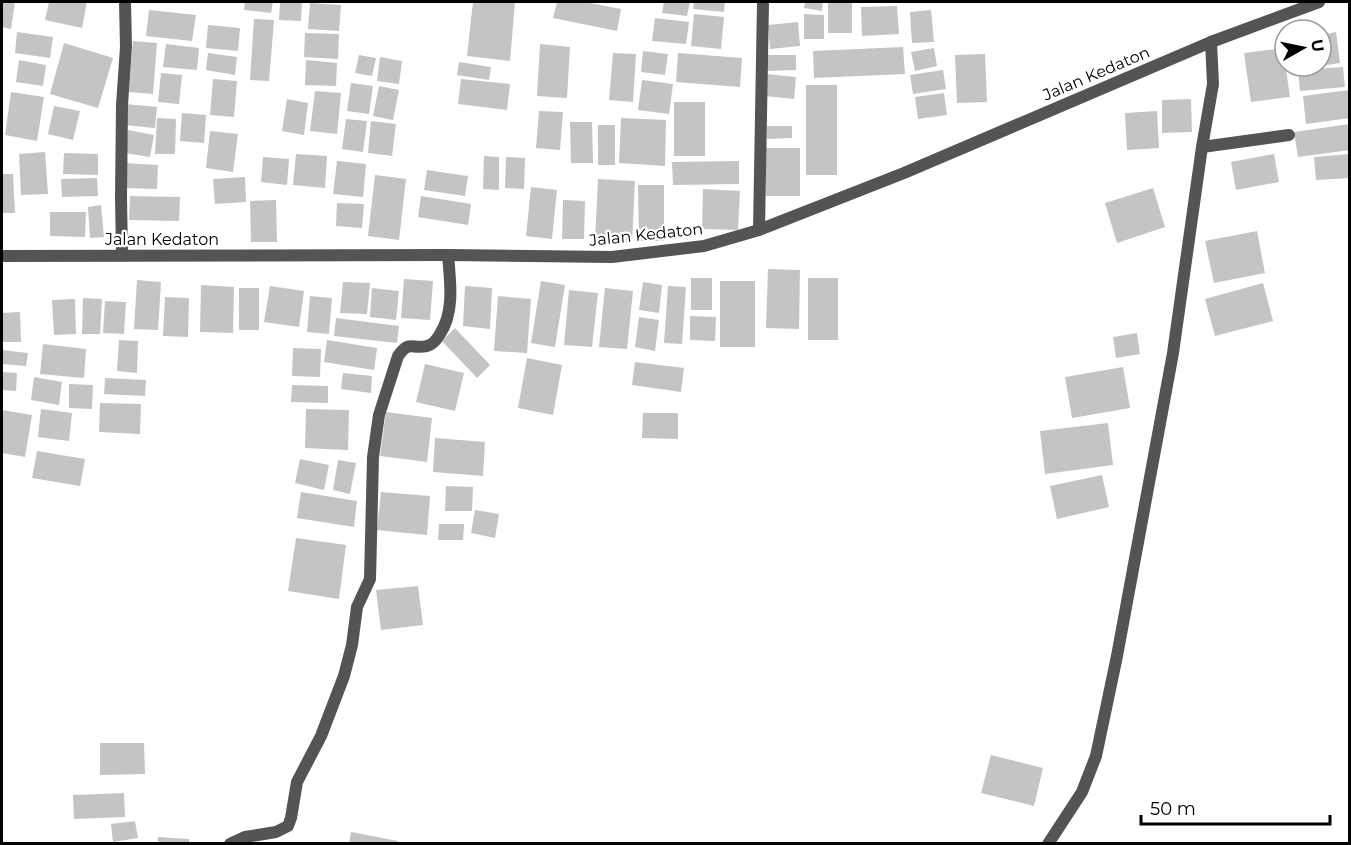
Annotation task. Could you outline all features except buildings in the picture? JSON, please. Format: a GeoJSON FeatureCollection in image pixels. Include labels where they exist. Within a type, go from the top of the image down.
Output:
{"type":"FeatureCollection","features":[{"type":"Feature","properties":{"kind":"street"},"geometry":{"type":"LineString","coordinates":[[122,255],[125,2]]}},
{"type":"Feature","properties":{"kind":"street"},"geometry":{"type":"LineString","coordinates":[[759,230],[764,2]]}},
{"type":"Feature","properties":{"kind":"street","name":"Jalan Kedaton"},"geometry":{"type":"LineString","coordinates":[[2,256],[612,257],[704,246],[759,230],[904,173],[1211,42],[1319,2]]}},
{"type":"Feature","properties":{"kind":"street"},"geometry":{"type":"LineString","coordinates":[[1048,843],[1082,792],[1096,756],[1117,656],[1173,353],[1213,84],[1211,42]]}},
{"type":"Feature","properties":{"kind":"street"},"geometry":{"type":"LineString","coordinates":[[1202,147],[1289,135]]}},
{"type":"Feature","properties":{"kind":"street"},"geometry":{"type":"LineString","coordinates":[[230,843],[245,837],[283,830],[288,826],[297,782],[321,736],[344,676],[352,645],[357,607],[370,579],[373,457],[379,415],[398,356],[404,348],[412,345],[426,347],[435,342],[445,327],[450,301],[448,255]]}}]}
